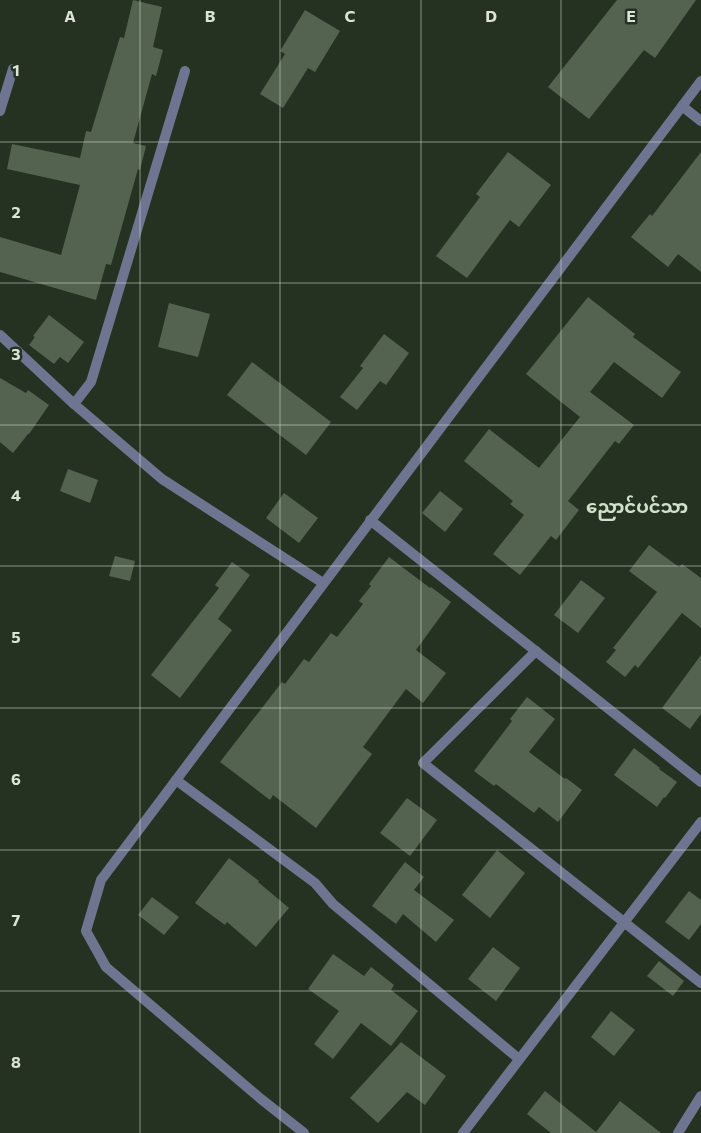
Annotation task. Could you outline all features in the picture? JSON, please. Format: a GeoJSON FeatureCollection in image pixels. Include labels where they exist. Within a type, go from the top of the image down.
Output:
{"type":"FeatureCollection","features":[{"type":"Feature","properties":{"kind":"street"},"geometry":{"type":"LineString","coordinates":[[0,111],[13,69]]}},
{"type":"Feature","properties":{"kind":"street"},"geometry":{"type":"LineString","coordinates":[[74,404],[91,382],[185,71]]}},
{"type":"Feature","properties":{"kind":"street"},"geometry":{"type":"LineString","coordinates":[[304,1133],[261,1099],[106,966],[86,931],[101,880],[701,81]]}},
{"type":"Feature","properties":{"kind":"street"},"geometry":{"type":"LineString","coordinates":[[682,106],[701,121]]}},
{"type":"Feature","properties":{"kind":"street"},"geometry":{"type":"LineString","coordinates":[[0,335],[74,404],[162,480],[324,583]]}},
{"type":"Feature","properties":{"kind":"street"},"geometry":{"type":"LineString","coordinates":[[370,520],[701,782]]}},
{"type":"Feature","properties":{"kind":"street"},"geometry":{"type":"LineString","coordinates":[[536,651],[423,764],[701,983]]}},
{"type":"Feature","properties":{"kind":"street"},"geometry":{"type":"LineString","coordinates":[[176,780],[315,883],[333,904],[519,1059]]}},
{"type":"Feature","properties":{"kind":"street"},"geometry":{"type":"LineString","coordinates":[[463,1133],[701,822]]}},
{"type":"Feature","properties":{"kind":"street"},"geometry":{"type":"LineString","coordinates":[[678,1133],[701,1096]]}},
{"type":"Feature","properties":{"kind":"building"},"geometry":{"type":"Polygon","coordinates":[[[133,0],[162,7],[153,47],[163,50],[156,76],[152,74],[133,143],[146,146],[140,170],[138,169],[111,265],[106,264],[96,300],[0,272],[0,237],[61,255],[80,185],[7,169],[12,144],[80,158],[86,131],[91,132],[120,37],[124,38],[133,0]]]}},
{"type":"Feature","properties":{"kind":"building"},"geometry":{"type":"Polygon","coordinates":[[[617,0],[696,0],[655,58],[644,50],[589,119],[548,87],[617,0]]]}},
{"type":"Feature","properties":{"kind":"building"},"geometry":{"type":"Polygon","coordinates":[[[305,10],[340,31],[315,72],[308,68],[283,108],[260,94],[285,54],[280,51],[305,10]]]}},
{"type":"Feature","properties":{"kind":"building"},"geometry":{"type":"Polygon","coordinates":[[[508,152],[551,185],[519,227],[510,220],[467,278],[436,256],[480,197],[476,194],[508,152]]]}},
{"type":"Feature","properties":{"kind":"building"},"geometry":{"type":"Polygon","coordinates":[[[701,152],[701,272],[678,254],[668,267],[631,237],[650,214],[652,216],[701,152]]]}},
{"type":"Feature","properties":{"kind":"building"},"geometry":{"type":"Polygon","coordinates":[[[588,297],[635,334],[633,337],[681,372],[662,398],[614,362],[590,392],[634,425],[619,444],[615,441],[568,501],[579,510],[556,540],[551,536],[520,575],[493,554],[524,515],[510,504],[513,501],[464,461],[489,429],[539,468],[580,417],[526,374],[588,297]]]}},
{"type":"Feature","properties":{"kind":"building"},"geometry":{"type":"Polygon","coordinates":[[[169,303],[210,314],[198,357],[158,347],[169,303]]]}},
{"type":"Feature","properties":{"kind":"building"},"geometry":{"type":"Polygon","coordinates":[[[49,315],[84,342],[68,363],[60,357],[54,364],[29,345],[35,337],[33,336],[49,315]]]}},
{"type":"Feature","properties":{"kind":"building"},"geometry":{"type":"Polygon","coordinates":[[[384,334],[409,353],[386,385],[380,381],[357,410],[340,397],[363,368],[360,366],[384,334]]]}},
{"type":"Feature","properties":{"kind":"building"},"geometry":{"type":"Polygon","coordinates":[[[252,362],[331,422],[306,455],[227,395],[252,362]]]}},
{"type":"Feature","properties":{"kind":"building"},"geometry":{"type":"Polygon","coordinates":[[[0,378],[26,393],[28,390],[49,405],[13,453],[0,442],[0,378]]]}},
{"type":"Feature","properties":{"kind":"building"},"geometry":{"type":"Polygon","coordinates":[[[68,469],[98,480],[90,503],[60,491],[68,469]]]}},
{"type":"Feature","properties":{"kind":"building"},"geometry":{"type":"Polygon","coordinates":[[[440,491],[463,509],[445,532],[422,513],[440,491]]]}},
{"type":"Feature","properties":{"kind":"building"},"geometry":{"type":"Polygon","coordinates":[[[284,493],[318,518],[299,543],[266,518],[284,493]]]}},
{"type":"Feature","properties":{"kind":"building"},"geometry":{"type":"Polygon","coordinates":[[[649,545],[679,567],[682,564],[701,578],[701,628],[682,613],[638,668],[635,665],[625,677],[606,662],[616,650],[613,648],[657,592],[629,571],[649,545]]]}},
{"type":"Feature","properties":{"kind":"building"},"geometry":{"type":"Polygon","coordinates":[[[115,556],[135,561],[130,581],[109,576],[115,556]]]}},
{"type":"Feature","properties":{"kind":"building"},"geometry":{"type":"Polygon","coordinates":[[[389,557],[451,602],[416,650],[446,673],[423,703],[406,689],[363,747],[372,754],[316,828],[273,795],[270,800],[220,762],[282,682],[285,684],[304,659],[309,662],[331,633],[337,637],[363,604],[359,601],[389,557]]]}},
{"type":"Feature","properties":{"kind":"building"},"geometry":{"type":"Polygon","coordinates":[[[232,562],[250,575],[218,619],[232,630],[180,698],[151,675],[219,588],[215,585],[232,562]]]}},
{"type":"Feature","properties":{"kind":"building"},"geometry":{"type":"Polygon","coordinates":[[[581,580],[605,598],[578,633],[554,615],[581,580]]]}},
{"type":"Feature","properties":{"kind":"building"},"geometry":{"type":"Polygon","coordinates":[[[701,655],[701,714],[690,729],[662,708],[701,655]]]}},
{"type":"Feature","properties":{"kind":"building"},"geometry":{"type":"Polygon","coordinates":[[[527,697],[555,719],[529,752],[582,790],[558,822],[539,807],[534,813],[496,784],[494,786],[474,771],[512,721],[510,719],[527,697]]]}},
{"type":"Feature","properties":{"kind":"building"},"geometry":{"type":"Polygon","coordinates":[[[634,748],[677,782],[657,807],[614,775],[634,748]]]}},
{"type":"Feature","properties":{"kind":"building"},"geometry":{"type":"Polygon","coordinates":[[[407,798],[437,820],[410,856],[380,833],[407,798]]]}},
{"type":"Feature","properties":{"kind":"building"},"geometry":{"type":"Polygon","coordinates":[[[497,850],[525,873],[490,918],[462,895],[497,850]]]}},
{"type":"Feature","properties":{"kind":"building"},"geometry":{"type":"Polygon","coordinates":[[[229,858],[259,881],[289,908],[256,947],[227,922],[225,925],[195,903],[229,858]]]}},
{"type":"Feature","properties":{"kind":"building"},"geometry":{"type":"Polygon","coordinates":[[[405,862],[424,877],[414,890],[454,920],[436,942],[403,914],[396,924],[372,906],[405,862]]]}},
{"type":"Feature","properties":{"kind":"building"},"geometry":{"type":"Polygon","coordinates":[[[689,891],[701,900],[701,924],[689,940],[665,922],[689,891]]]}},
{"type":"Feature","properties":{"kind":"building"},"geometry":{"type":"Polygon","coordinates":[[[152,897],[179,917],[164,935],[138,915],[152,897]]]}},
{"type":"Feature","properties":{"kind":"building"},"geometry":{"type":"Polygon","coordinates":[[[493,947],[520,968],[496,1001],[468,979],[493,947]]]}},
{"type":"Feature","properties":{"kind":"building"},"geometry":{"type":"Polygon","coordinates":[[[333,954],[364,976],[371,967],[394,985],[391,990],[418,1011],[391,1046],[361,1023],[333,1059],[314,1044],[339,1011],[308,989],[333,954]]]}},
{"type":"Feature","properties":{"kind":"building"},"geometry":{"type":"Polygon","coordinates":[[[659,961],[684,981],[673,996],[647,976],[659,961]]]}},
{"type":"Feature","properties":{"kind":"building"},"geometry":{"type":"Polygon","coordinates":[[[611,1011],[635,1030],[614,1056],[591,1037],[611,1011]]]}},
{"type":"Feature","properties":{"kind":"building"},"geometry":{"type":"Polygon","coordinates":[[[401,1042],[446,1076],[425,1105],[407,1092],[378,1123],[350,1098],[401,1042]]]}},
{"type":"Feature","properties":{"kind":"building"},"geometry":{"type":"Polygon","coordinates":[[[545,1091],[596,1132],[620,1101],[661,1133],[551,1133],[527,1114],[545,1091]]]}},
{"type":"Feature","properties":{"kind":"district","name":"ညောင်ပင်သာ"},"geometry":{"type":"Point","coordinates":[637,507]}}]}
